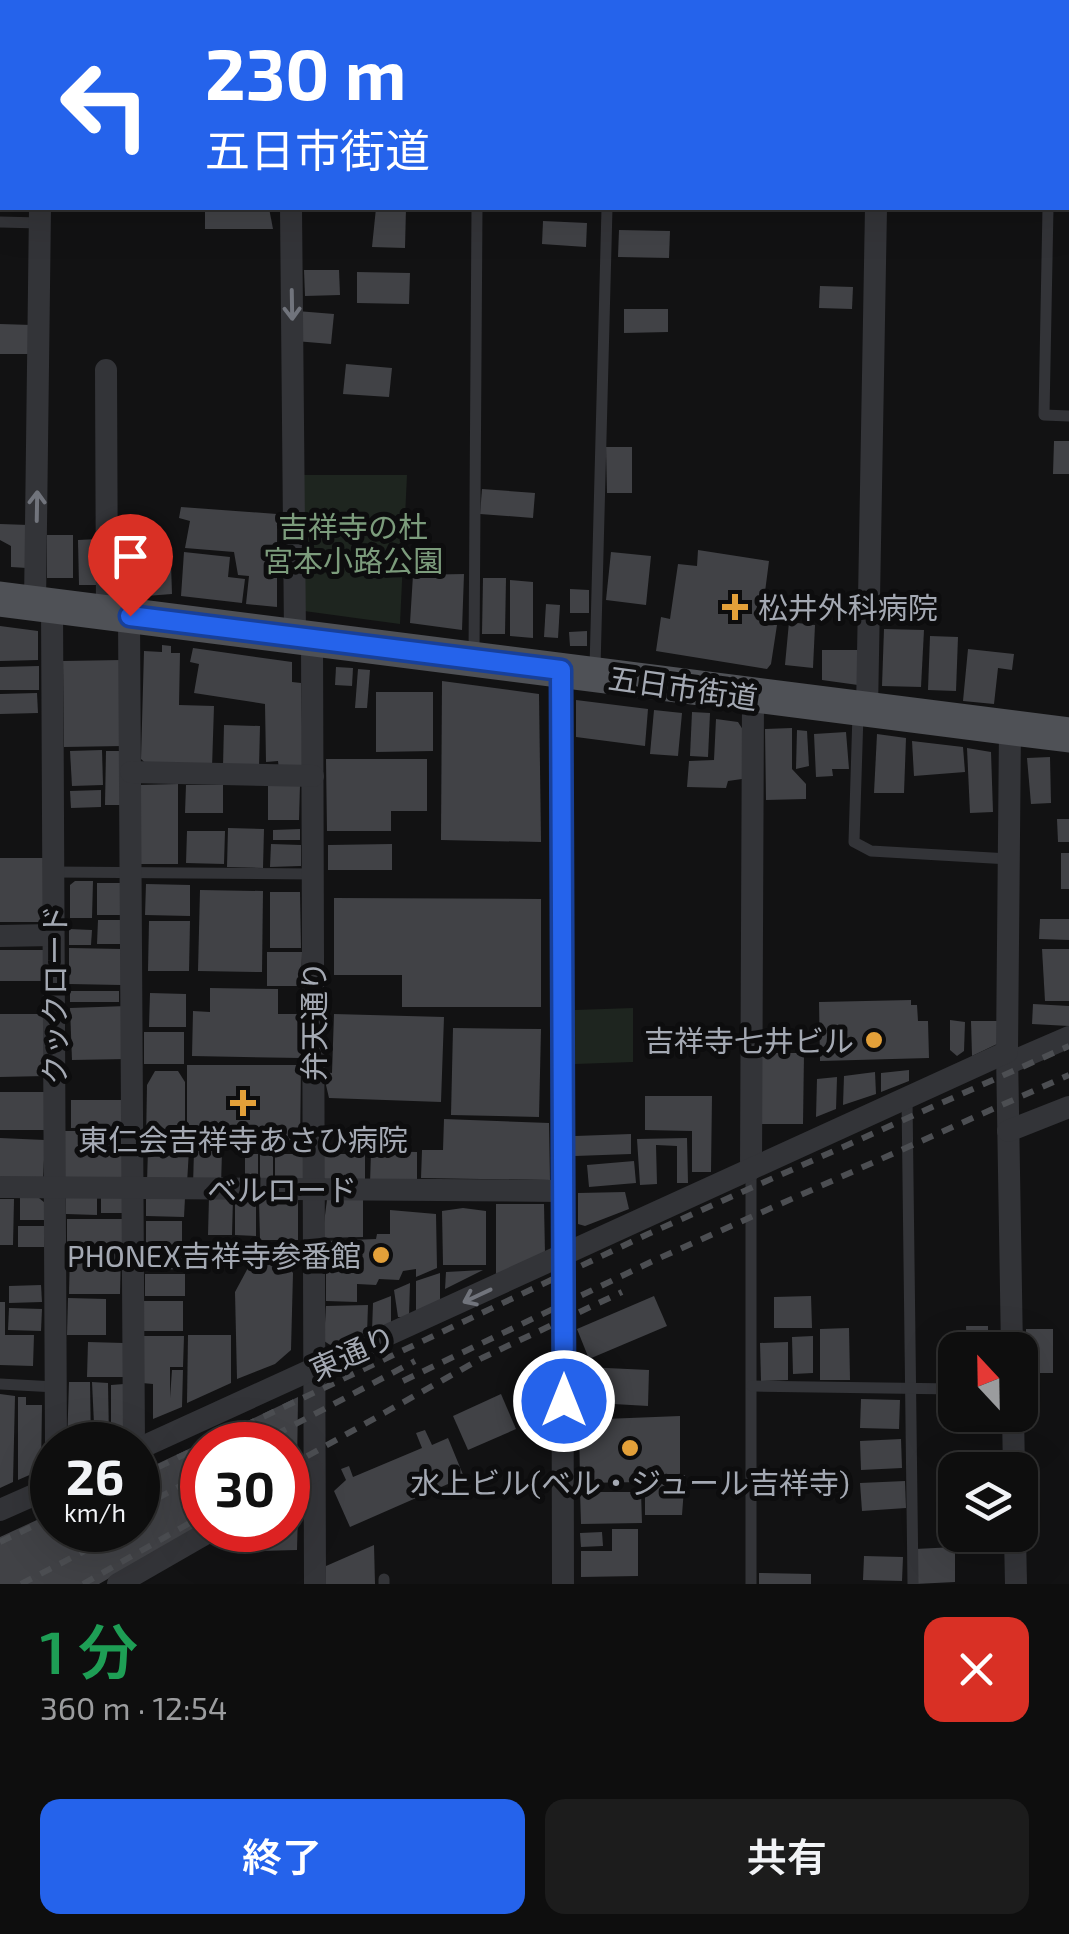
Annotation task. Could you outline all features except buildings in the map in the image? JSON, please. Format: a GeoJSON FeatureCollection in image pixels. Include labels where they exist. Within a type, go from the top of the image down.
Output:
{"type":"FeatureCollection","features":[{"type":"Feature","properties":{"kind":"main road","name":"五日市街道"},"geometry":{"type":"LineString","coordinates":[[0,599],[1069,736]]}},
{"type":"Feature","properties":{"kind":"street","name":"弁天通り"},"geometry":{"type":"LineString","coordinates":[[291,210],[312,776],[315,1584]]}},
{"type":"Feature","properties":{"kind":"street"},"geometry":{"type":"LineString","coordinates":[[862,710],[876,210]]}},
{"type":"Feature","properties":{"kind":"street","name":"クックロード"},"geometry":{"type":"LineString","coordinates":[[40,215],[43,605],[54,935],[56,1422]]}},
{"type":"Feature","properties":{"kind":"street"},"geometry":{"type":"LineString","coordinates":[[106,370],[118,614],[131,772],[136,1422]]}},
{"type":"Feature","properties":{"kind":"street"},"geometry":{"type":"LineString","coordinates":[[563,1584],[564,1191],[578,673]]}},
{"type":"Feature","properties":{"kind":"street"},"geometry":{"type":"LineString","coordinates":[[751,1169],[753,696]]}},
{"type":"Feature","properties":{"kind":"street"},"geometry":{"type":"LineString","coordinates":[[1010,729],[1012,859],[1006,1058],[1012,1332]]}},
{"type":"Feature","properties":{"kind":"street"},"geometry":{"type":"LineString","coordinates":[[131,772],[312,776]]}},
{"type":"Feature","properties":{"kind":"street"},"geometry":{"type":"LineString","coordinates":[[0,936],[54,935]]}},
{"type":"Feature","properties":{"kind":"street","name":"東通り"},"geometry":{"type":"LineString","coordinates":[[160,1436],[906,1096],[1069,1037]]}},
{"type":"Feature","properties":{"kind":"street"},"geometry":{"type":"LineString","coordinates":[[1008,1131],[1069,1107]]}},
{"type":"Feature","properties":{"kind":"street","name":"ベルロード"},"geometry":{"type":"LineString","coordinates":[[0,1188],[564,1191]]}},
{"type":"Feature","properties":{"kind":"street"},"geometry":{"type":"LineString","coordinates":[[310,1473],[314,1471]]}},
{"type":"Feature","properties":{"kind":"street"},"geometry":{"type":"LineString","coordinates":[[0,1510],[30,1497]]}},
{"type":"Feature","properties":{"kind":"street"},"geometry":{"type":"LineString","coordinates":[[118,1584],[180,1548]]}},
{"type":"Feature","properties":{"kind":"street"},"geometry":{"type":"LineString","coordinates":[[1015,1552],[1016,1584]]}},
{"type":"Feature","properties":{"kind":"lane"},"geometry":{"type":"LineString","coordinates":[[474,659],[477,210]]}},
{"type":"Feature","properties":{"kind":"lane"},"geometry":{"type":"LineString","coordinates":[[578,673],[607,210]]}},
{"type":"Feature","properties":{"kind":"lane"},"geometry":{"type":"LineString","coordinates":[[1048,210],[1044,415],[1069,416]]}},
{"type":"Feature","properties":{"kind":"lane"},"geometry":{"type":"LineString","coordinates":[[0,222],[40,215]]}},
{"type":"Feature","properties":{"kind":"lane"},"geometry":{"type":"LineString","coordinates":[[862,710],[854,842],[872,851],[1012,859]]}},
{"type":"Feature","properties":{"kind":"lane"},"geometry":{"type":"LineString","coordinates":[[53,872],[313,874]]}},
{"type":"Feature","properties":{"kind":"lane"},"geometry":{"type":"LineString","coordinates":[[906,1096],[913,1584]]}},
{"type":"Feature","properties":{"kind":"lane"},"geometry":{"type":"LineString","coordinates":[[751,1169],[751,1584]]}},
{"type":"Feature","properties":{"kind":"lane"},"geometry":{"type":"LineString","coordinates":[[0,1384],[56,1386]]}},
{"type":"Feature","properties":{"kind":"lane"},"geometry":{"type":"LineString","coordinates":[[752,1386],[938,1389]]}},
{"type":"Feature","properties":{"kind":"green space","name":"吉祥寺の杜 宮本小路公園"},"geometry":{"type":"Polygon","coordinates":[[[301,475],[407,475],[400,624],[304,611],[301,475]]]}},
{"type":"Feature","properties":{"kind":"green space"},"geometry":{"type":"Polygon","coordinates":[[[633,1008],[633,1062],[575,1064],[575,1010],[633,1008]]]}},
{"type":"Feature","properties":{"kind":"railway"},"geometry":{"type":"LineString","coordinates":[[252,1422],[648,1234],[1069,1046]]}},
{"type":"Feature","properties":{"kind":"railway"},"geometry":{"type":"LineString","coordinates":[[403,1381],[655,1260],[1069,1075]]}},
{"type":"Feature","properties":{"kind":"railway"},"geometry":{"type":"LineString","coordinates":[[310,1455],[482,1358],[622,1292]]}},
{"type":"Feature","properties":{"kind":"railway"},"geometry":{"type":"LineString","coordinates":[[300,1422],[415,1361]]}},
{"type":"Feature","properties":{"kind":"railway"},"geometry":{"type":"LineString","coordinates":[[160,1466],[180,1457]]}},
{"type":"Feature","properties":{"kind":"railway"},"geometry":{"type":"LineString","coordinates":[[160,1497],[180,1486]]}},
{"type":"Feature","properties":{"kind":"railway"},"geometry":{"type":"LineString","coordinates":[[0,1542],[30,1528]]}},
{"type":"Feature","properties":{"kind":"railway"},"geometry":{"type":"LineString","coordinates":[[83,1584],[180,1529]]}},
{"type":"Feature","properties":{"kind":"railway"},"geometry":{"type":"LineString","coordinates":[[21,1584],[83,1552]]}},
{"type":"Feature","properties":{"kind":"place","name":"松井外科病院"},"geometry":{"type":"Point","coordinates":[735,607]}},
{"type":"Feature","properties":{"kind":"place","name":"吉祥寺七井ビル"},"geometry":{"type":"Point","coordinates":[874,1040]}},
{"type":"Feature","properties":{"kind":"place","name":"東仁会吉祥寺あさひ病院"},"geometry":{"type":"Point","coordinates":[243,1103]}},
{"type":"Feature","properties":{"kind":"place","name":"PHONEX吉祥寺参番館"},"geometry":{"type":"Point","coordinates":[381,1255]}},
{"type":"Feature","properties":{"kind":"place","name":"水上ビル(ベル・ジュール吉祥寺)"},"geometry":{"type":"Point","coordinates":[630,1448]}},
{"type":"Feature","properties":{"kind":"route"},"geometry":{"type":"LineString","coordinates":[[130,616],[561,670],[564,1401]]}}]}
